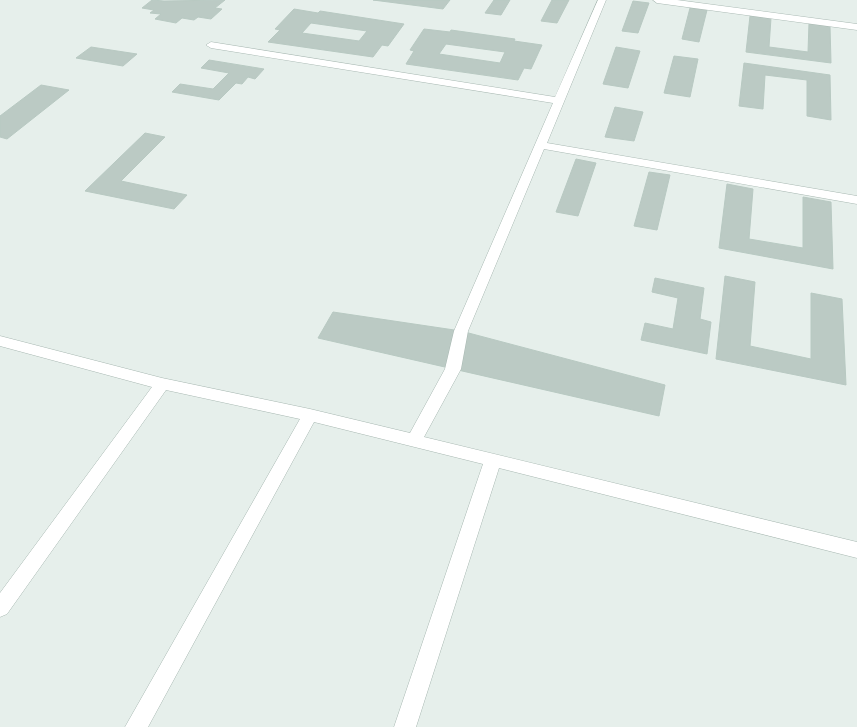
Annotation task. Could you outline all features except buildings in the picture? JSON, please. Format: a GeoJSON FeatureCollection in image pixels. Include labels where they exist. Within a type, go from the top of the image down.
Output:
{"type":"FeatureCollection","features":[{"type":"Feature","properties":{"kind":"street"},"geometry":{"type":"LineString","coordinates":[[414,441],[453,369],[461,330],[602,0]]}},
{"type":"Feature","properties":{"kind":"street"},"geometry":{"type":"LineString","coordinates":[[656,0],[857,27]]}},
{"type":"Feature","properties":{"kind":"street"},"geometry":{"type":"LineString","coordinates":[[211,45],[559,101]]}},
{"type":"Feature","properties":{"kind":"street"},"geometry":{"type":"LineString","coordinates":[[540,146],[857,200]]}},
{"type":"Feature","properties":{"kind":"street"},"geometry":{"type":"LineString","coordinates":[[0,341],[162,384],[310,415],[857,550]]}},
{"type":"Feature","properties":{"kind":"street"},"geometry":{"type":"LineString","coordinates":[[0,608],[162,384]]}},
{"type":"Feature","properties":{"kind":"street"},"geometry":{"type":"LineString","coordinates":[[136,727],[310,415]]}},
{"type":"Feature","properties":{"kind":"street"},"geometry":{"type":"LineString","coordinates":[[405,727],[493,460]]}}]}
